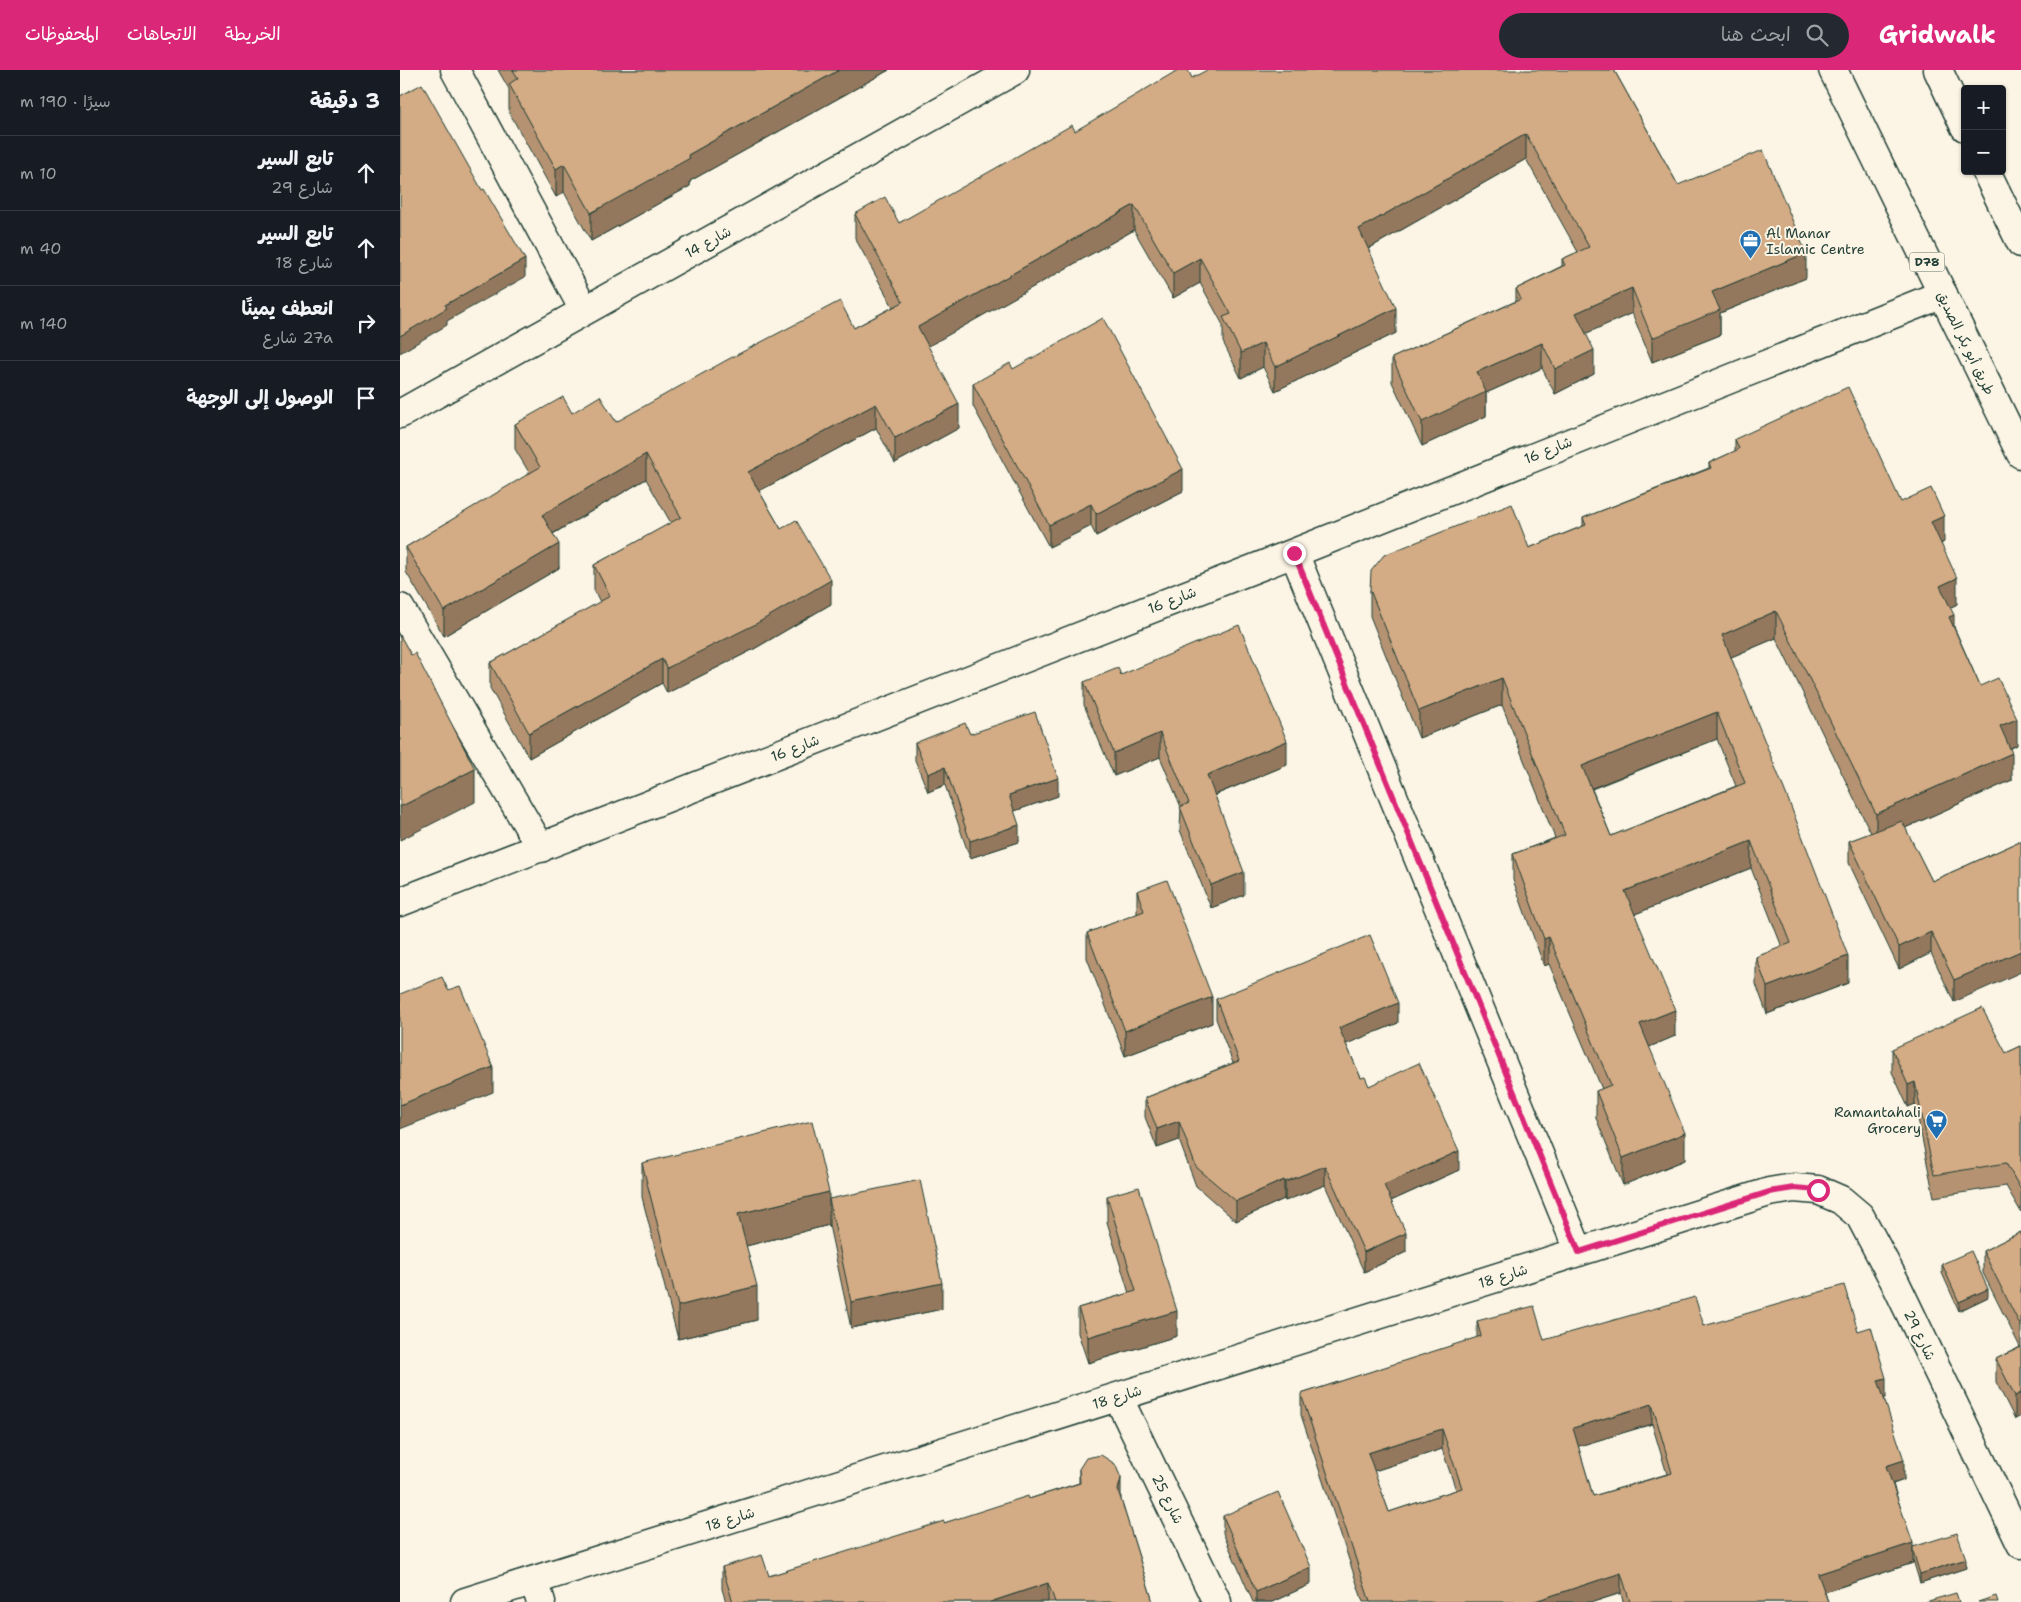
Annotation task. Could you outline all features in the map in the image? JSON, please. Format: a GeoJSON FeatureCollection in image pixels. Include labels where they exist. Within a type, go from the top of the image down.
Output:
{"type":"FeatureCollection","features":[{"type":"Feature","properties":{"kind":"street"},"geometry":{"type":"LineString","coordinates":[[455,70],[584,310]]}},
{"type":"Feature","properties":{"kind":"street","name":"شارع 14"},"geometry":{"type":"LineString","coordinates":[[400,414],[1015,70]]}},
{"type":"Feature","properties":{"kind":"street","name":"طريق أبو بكر الصديق"},"geometry":{"type":"LineString","coordinates":[[1833,70],[2021,454]]}},
{"type":"Feature","properties":{"kind":"street"},"geometry":{"type":"LineString","coordinates":[[1938,70],[1961,118]]}},
{"type":"Feature","properties":{"kind":"street"},"geometry":{"type":"LineString","coordinates":[[1989,175],[2012,210],[2021,243]]}},
{"type":"Feature","properties":{"kind":"street","name":"شارع 16"},"geometry":{"type":"LineString","coordinates":[[400,902],[1294,553],[1943,294]]}},
{"type":"Feature","properties":{"kind":"street"},"geometry":{"type":"LineString","coordinates":[[1294,553],[1579,1252]]}},
{"type":"Feature","properties":{"kind":"street"},"geometry":{"type":"LineString","coordinates":[[400,608],[541,848]]}},
{"type":"Feature","properties":{"kind":"street","name":"شارع 29"},"geometry":{"type":"LineString","coordinates":[[1769,1192],[1794,1188],[1818,1190],[1841,1200],[1860,1216],[1895,1282],[2021,1544]]}},
{"type":"Feature","properties":{"kind":"street","name":"شارع 18"},"geometry":{"type":"LineString","coordinates":[[464,1602],[537,1591],[1118,1396],[1769,1192]]}},
{"type":"Feature","properties":{"kind":"street","name":"شارع 25"},"geometry":{"type":"LineString","coordinates":[[1118,1396],[1217,1602]]}},
{"type":"Feature","properties":{"kind":"building"},"geometry":{"type":"Polygon","coordinates":[[[513,70],[839,70],[688,155],[690,158],[591,213],[564,164],[556,169],[509,84],[518,78],[513,70]]]}},
{"type":"Feature","properties":{"kind":"building"},"geometry":{"type":"Polygon","coordinates":[[[1178,70],[1188,70],[1192,78],[1207,70],[1614,70],[1678,185],[1763,150],[1806,253],[1712,292],[1720,310],[1652,338],[1632,288],[1576,313],[1594,350],[1555,369],[1542,343],[1477,372],[1486,392],[1422,422],[1392,358],[1521,299],[1516,289],[1565,265],[1562,259],[1589,247],[1526,134],[1359,229],[1396,308],[1275,367],[1263,343],[1241,353],[1223,317],[1231,314],[1200,258],[1173,273],[1134,205],[918,327],[959,404],[895,438],[876,404],[748,472],[781,529],[796,520],[831,580],[754,625],[667,668],[662,659],[529,733],[490,663],[610,596],[594,565],[681,517],[646,454],[542,515],[559,544],[444,611],[406,547],[540,467],[515,424],[563,397],[572,413],[600,396],[616,422],[725,361],[840,301],[854,328],[903,302],[855,214],[885,197],[899,223],[1072,125],[1075,131],[1178,70]]]}},
{"type":"Feature","properties":{"kind":"building"},"geometry":{"type":"Polygon","coordinates":[[[422,84],[482,190],[484,189],[525,259],[445,305],[447,308],[400,336],[400,96],[422,84]]]}},
{"type":"Feature","properties":{"kind":"building"},"geometry":{"type":"Polygon","coordinates":[[[1103,318],[1183,469],[1096,514],[1091,504],[1049,525],[973,384],[1010,363],[1013,369],[1103,318]]]}},
{"type":"Feature","properties":{"kind":"building"},"geometry":{"type":"Polygon","coordinates":[[[1848,387],[1901,502],[1931,488],[1944,516],[1931,522],[1957,578],[1940,586],[1954,615],[1949,617],[1980,686],[1998,678],[2017,719],[2000,726],[2012,753],[1876,814],[1776,611],[1722,635],[1788,799],[1848,956],[1767,987],[1756,957],[1791,943],[1751,841],[1625,891],[1675,1010],[1640,1024],[1685,1133],[1623,1158],[1596,1091],[1611,1085],[1549,937],[1544,939],[1513,854],[1565,835],[1502,678],[1419,711],[1370,590],[1371,571],[1384,555],[1512,504],[1529,548],[1586,525],[1583,518],[1711,468],[1709,463],[1739,449],[1735,439],[1848,387]],[[1717,712],[1582,766],[1611,836],[1745,783],[1717,712]]]}},
{"type":"Feature","properties":{"kind":"building"},"geometry":{"type":"Polygon","coordinates":[[[1239,625],[1287,741],[1207,775],[1244,872],[1211,885],[1180,807],[1189,803],[1160,733],[1114,753],[1084,682],[1118,668],[1121,675],[1239,625]]]}},
{"type":"Feature","properties":{"kind":"building"},"geometry":{"type":"Polygon","coordinates":[[[400,635],[411,655],[415,653],[475,769],[400,807],[400,635]]]}},
{"type":"Feature","properties":{"kind":"building"},"geometry":{"type":"Polygon","coordinates":[[[1035,712],[1058,778],[1009,795],[1019,825],[970,841],[945,767],[928,774],[915,743],[965,723],[970,734],[1035,712]]]}},
{"type":"Feature","properties":{"kind":"building"},"geometry":{"type":"Polygon","coordinates":[[[1902,821],[1932,881],[2021,841],[2021,951],[1954,980],[1931,932],[1899,947],[1849,841],[1902,821]]]}},
{"type":"Feature","properties":{"kind":"building"},"geometry":{"type":"Polygon","coordinates":[[[1167,880],[1212,997],[1125,1031],[1087,933],[1144,911],[1137,891],[1167,880]]]}},
{"type":"Feature","properties":{"kind":"building"},"geometry":{"type":"Polygon","coordinates":[[[1370,935],[1398,1003],[1339,1028],[1361,1078],[1365,1077],[1369,1086],[1419,1063],[1459,1151],[1384,1185],[1406,1233],[1364,1252],[1325,1166],[1285,1182],[1284,1180],[1236,1201],[1196,1167],[1179,1121],[1157,1129],[1145,1098],[1239,1061],[1216,999],[1370,935]]]}},
{"type":"Feature","properties":{"kind":"building"},"geometry":{"type":"Polygon","coordinates":[[[442,977],[448,990],[460,986],[493,1067],[400,1105],[400,994],[442,977]]]}},
{"type":"Feature","properties":{"kind":"building"},"geometry":{"type":"Polygon","coordinates":[[[1982,1008],[2006,1053],[2021,1046],[2021,1190],[2006,1163],[1934,1175],[1915,1082],[1908,1085],[1892,1049],[1982,1008]]]}},
{"type":"Feature","properties":{"kind":"building"},"geometry":{"type":"Polygon","coordinates":[[[812,1121],[829,1192],[738,1214],[757,1286],[678,1306],[642,1163],[812,1121]]]}},
{"type":"Feature","properties":{"kind":"building"},"geometry":{"type":"Polygon","coordinates":[[[920,1180],[942,1283],[851,1302],[829,1199],[920,1180]]]}},
{"type":"Feature","properties":{"kind":"building"},"geometry":{"type":"Polygon","coordinates":[[[1139,1187],[1177,1311],[1088,1337],[1078,1308],[1136,1291],[1107,1196],[1139,1187]]]}},
{"type":"Feature","properties":{"kind":"building"},"geometry":{"type":"Polygon","coordinates":[[[2021,1232],[2021,1327],[1983,1251],[2021,1232]]]}},
{"type":"Feature","properties":{"kind":"building"},"geometry":{"type":"Polygon","coordinates":[[[1971,1251],[1988,1289],[1959,1302],[1942,1264],[1971,1251]]]}},
{"type":"Feature","properties":{"kind":"building"},"geometry":{"type":"Polygon","coordinates":[[[1844,1285],[1858,1331],[1871,1327],[1886,1378],[1878,1380],[1904,1460],[1886,1466],[1913,1543],[1818,1574],[1828,1602],[1630,1602],[1621,1573],[1532,1602],[1370,1602],[1301,1394],[1481,1336],[1477,1321],[1534,1306],[1544,1340],[1695,1297],[1704,1326],[1844,1285]],[[1652,1404],[1573,1428],[1593,1496],[1672,1473],[1652,1404]],[[1442,1429],[1368,1453],[1389,1512],[1462,1488],[1442,1429]]]}},
{"type":"Feature","properties":{"kind":"building"},"geometry":{"type":"Polygon","coordinates":[[[2021,1347],[2021,1393],[2015,1396],[1996,1359],[2021,1347]]]}},
{"type":"Feature","properties":{"kind":"building"},"geometry":{"type":"Polygon","coordinates":[[[1101,1455],[1115,1464],[1121,1478],[1118,1490],[1153,1602],[1055,1602],[1048,1583],[990,1602],[733,1602],[722,1567],[762,1555],[769,1576],[944,1521],[944,1523],[1028,1496],[1029,1499],[1080,1483],[1079,1469],[1086,1458],[1101,1455]]]}},
{"type":"Feature","properties":{"kind":"building"},"geometry":{"type":"Polygon","coordinates":[[[1278,1492],[1311,1567],[1256,1592],[1223,1516],[1278,1492]]]}},
{"type":"Feature","properties":{"kind":"building"},"geometry":{"type":"Polygon","coordinates":[[[1957,1533],[1966,1559],[1920,1574],[1913,1547],[1957,1533]]]}},
{"type":"Feature","properties":{"kind":"building"},"geometry":{"type":"Polygon","coordinates":[[[1956,1593],[1959,1602],[1925,1602],[1956,1593]]]}},
{"type":"Feature","properties":{"kind":"building"},"geometry":{"type":"Polygon","coordinates":[[[1996,1596],[1998,1602],[1978,1602],[1996,1596]]]}},
{"type":"Feature","properties":{"kind":"place","name":"Al Manar Islamic Centre"},"geometry":{"type":"Point","coordinates":[1750,260]}},
{"type":"Feature","properties":{"kind":"place","name":"Ramantahali Grocery"},"geometry":{"type":"Point","coordinates":[1937,1139]}},
{"type":"Feature","properties":{"kind":"route"},"geometry":{"type":"LineString","coordinates":[[1294,553],[1579,1252],[1769,1192],[1794,1188],[1818,1190]]}}]}
